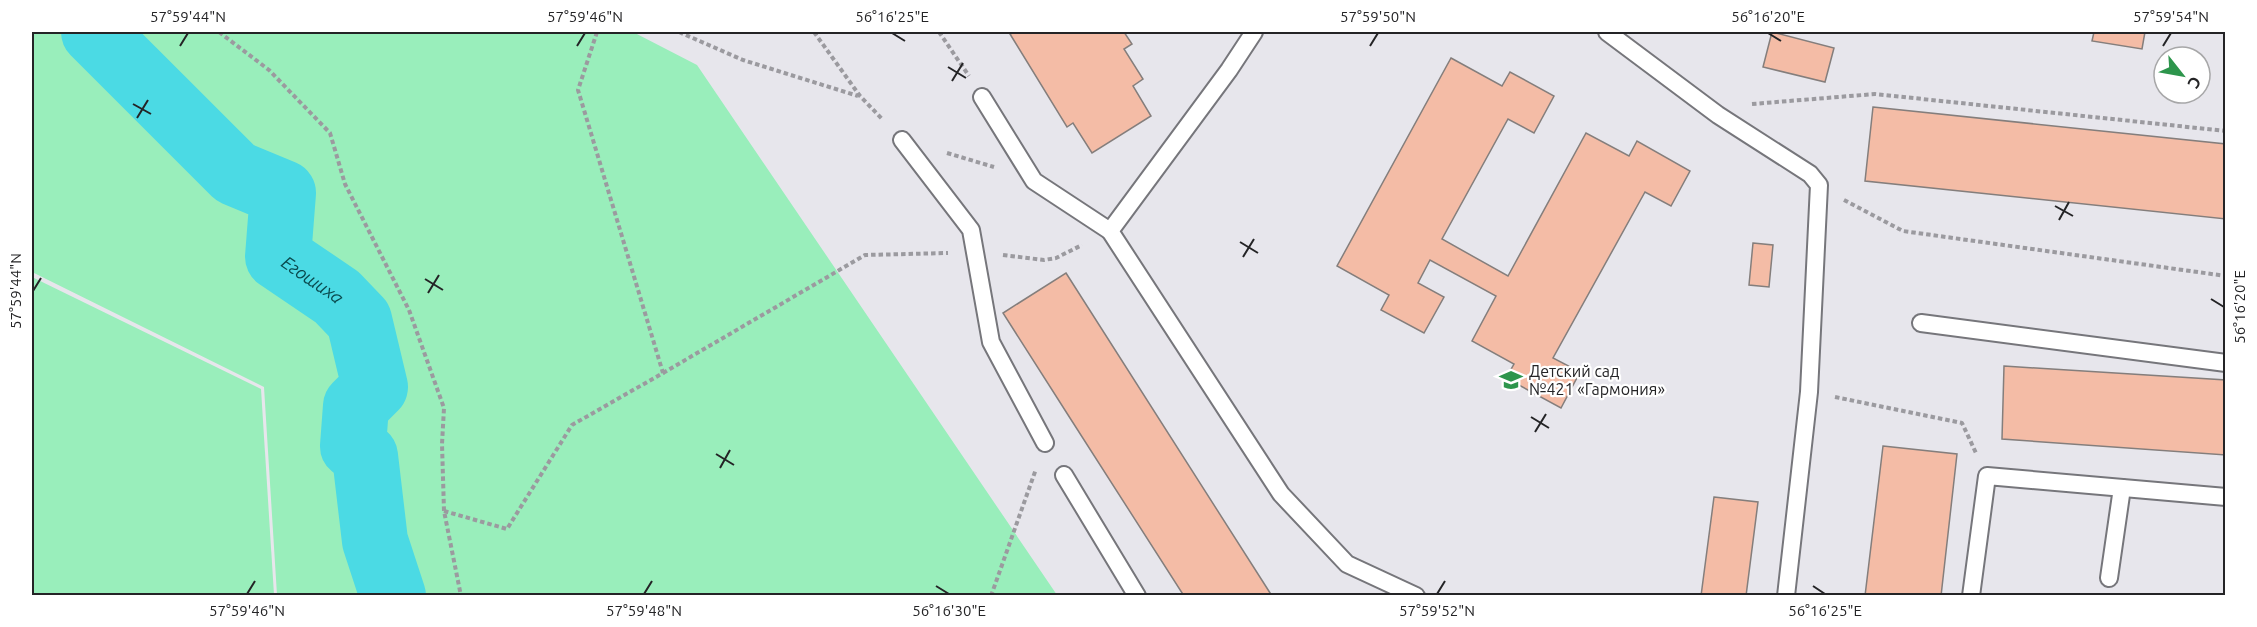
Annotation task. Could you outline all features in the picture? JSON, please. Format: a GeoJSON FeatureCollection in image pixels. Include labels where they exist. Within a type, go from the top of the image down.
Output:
{"type":"FeatureCollection","features":[{"type":"Feature","properties":{"kind":"lane"},"geometry":{"type":"LineString","coordinates":[[1110,231],[1229,70],[1254,32]]}},
{"type":"Feature","properties":{"kind":"lane"},"geometry":{"type":"LineString","coordinates":[[1608,32],[1718,115],[1810,174],[1819,185],[1809,392],[1786,596]]}},
{"type":"Feature","properties":{"kind":"lane"},"geometry":{"type":"LineString","coordinates":[[982,97],[1034,181],[1110,231],[1281,494],[1347,564],[1416,596]]}},
{"type":"Feature","properties":{"kind":"lane"},"geometry":{"type":"LineString","coordinates":[[902,140],[971,230],[991,342],[1045,443]]}},
{"type":"Feature","properties":{"kind":"lane"},"geometry":{"type":"LineString","coordinates":[[1921,323],[2226,363]]}},
{"type":"Feature","properties":{"kind":"lane"},"geometry":{"type":"LineString","coordinates":[[1064,475],[1137,596]]}},
{"type":"Feature","properties":{"kind":"lane"},"geometry":{"type":"LineString","coordinates":[[1971,596],[1987,476],[2226,497]]}},
{"type":"Feature","properties":{"kind":"lane"},"geometry":{"type":"LineString","coordinates":[[2109,578],[2122,488]]}},
{"type":"Feature","properties":{"kind":"path"},"geometry":{"type":"LineString","coordinates":[[219,32],[269,70],[330,133],[345,184],[409,310],[444,408],[442,444],[444,511],[461,596]]}},
{"type":"Feature","properties":{"kind":"path"},"geometry":{"type":"LineString","coordinates":[[597,32],[578,90],[663,373]]}},
{"type":"Feature","properties":{"kind":"path"},"geometry":{"type":"LineString","coordinates":[[679,32],[743,60],[860,96]]}},
{"type":"Feature","properties":{"kind":"path"},"geometry":{"type":"LineString","coordinates":[[939,32],[982,97]]}},
{"type":"Feature","properties":{"kind":"path"},"geometry":{"type":"LineString","coordinates":[[1718,115],[1737,105],[1875,94],[2226,131]]}},
{"type":"Feature","properties":{"kind":"path"},"geometry":{"type":"LineString","coordinates":[[1819,185],[1862,211],[1903,231],[2226,276]]}},
{"type":"Feature","properties":{"kind":"path"},"geometry":{"type":"LineString","coordinates":[[444,511],[507,529],[572,424],[865,255]]}},
{"type":"Feature","properties":{"kind":"path"},"geometry":{"type":"LineString","coordinates":[[1809,392],[1962,423],[1987,476]]}},
{"type":"Feature","properties":{"kind":"path"},"geometry":{"type":"LineString","coordinates":[[991,596],[1045,443]]}},
{"type":"Feature","properties":{"kind":"green space"},"geometry":{"type":"Polygon","coordinates":[[[32,32],[633,32],[697,65],[1057,595],[277,595],[264,387],[32,272],[32,32]]]}},
{"type":"Feature","properties":{"kind":"green space"},"geometry":{"type":"Polygon","coordinates":[[[32,277],[261,389],[274,595],[32,595],[32,277]]]}},
{"type":"Feature","properties":{"kind":"building"},"geometry":{"type":"Polygon","coordinates":[[[1015,32],[1124,32],[1132,44],[1124,49],[1143,79],[1133,86],[1151,116],[1092,153],[1073,123],[1067,127],[1010,34],[1015,32]]]}},
{"type":"Feature","properties":{"kind":"building"},"geometry":{"type":"Polygon","coordinates":[[[1772,32],[1834,48],[1825,82],[1763,67],[1772,32]]]}},
{"type":"Feature","properties":{"kind":"building"},"geometry":{"type":"Polygon","coordinates":[[[2094,32],[2145,32],[2142,49],[2092,41],[2094,32]]]}},
{"type":"Feature","properties":{"kind":"building"},"geometry":{"type":"Polygon","coordinates":[[[1451,58],[1502,86],[1510,72],[1554,96],[1534,133],[1508,119],[1442,239],[1508,276],[1586,133],[1629,156],[1637,141],[1690,171],[1671,206],[1645,192],[1553,358],[1580,372],[1561,408],[1506,378],[1514,364],[1472,341],[1496,296],[1430,260],[1418,283],[1444,297],[1424,333],[1381,310],[1389,295],[1337,266],[1451,58]]]}},
{"type":"Feature","properties":{"kind":"building"},"geometry":{"type":"Polygon","coordinates":[[[1873,107],[2226,144],[2226,219],[1865,181],[1873,107]]]}},
{"type":"Feature","properties":{"kind":"building"},"geometry":{"type":"Polygon","coordinates":[[[1753,243],[1773,245],[1769,287],[1749,285],[1753,243]]]}},
{"type":"Feature","properties":{"kind":"building"},"geometry":{"type":"Polygon","coordinates":[[[1066,273],[1272,596],[1184,596],[1003,313],[1066,273]]]}},
{"type":"Feature","properties":{"kind":"building"},"geometry":{"type":"Polygon","coordinates":[[[2004,366],[2226,380],[2226,455],[2002,439],[2004,366]]]}},
{"type":"Feature","properties":{"kind":"building"},"geometry":{"type":"Polygon","coordinates":[[[1883,446],[1957,454],[1941,596],[1865,596],[1883,446]]]}},
{"type":"Feature","properties":{"kind":"building"},"geometry":{"type":"Polygon","coordinates":[[[1714,497],[1758,502],[1746,596],[1701,596],[1714,497]]]}},
{"type":"Feature","properties":{"kind":"waterway","name":"Егошиха"},"geometry":{"type":"LineString","coordinates":[[94,32],[235,173],[283,193],[278,257],[337,297],[359,320],[375,387],[356,406],[353,446],[365,456],[375,541],[393,596]]}},
{"type":"Feature","properties":{"kind":"place","name":"Детский сад №421 «Гармония»"},"geometry":{"type":"Point","coordinates":[1511,380]}}]}
